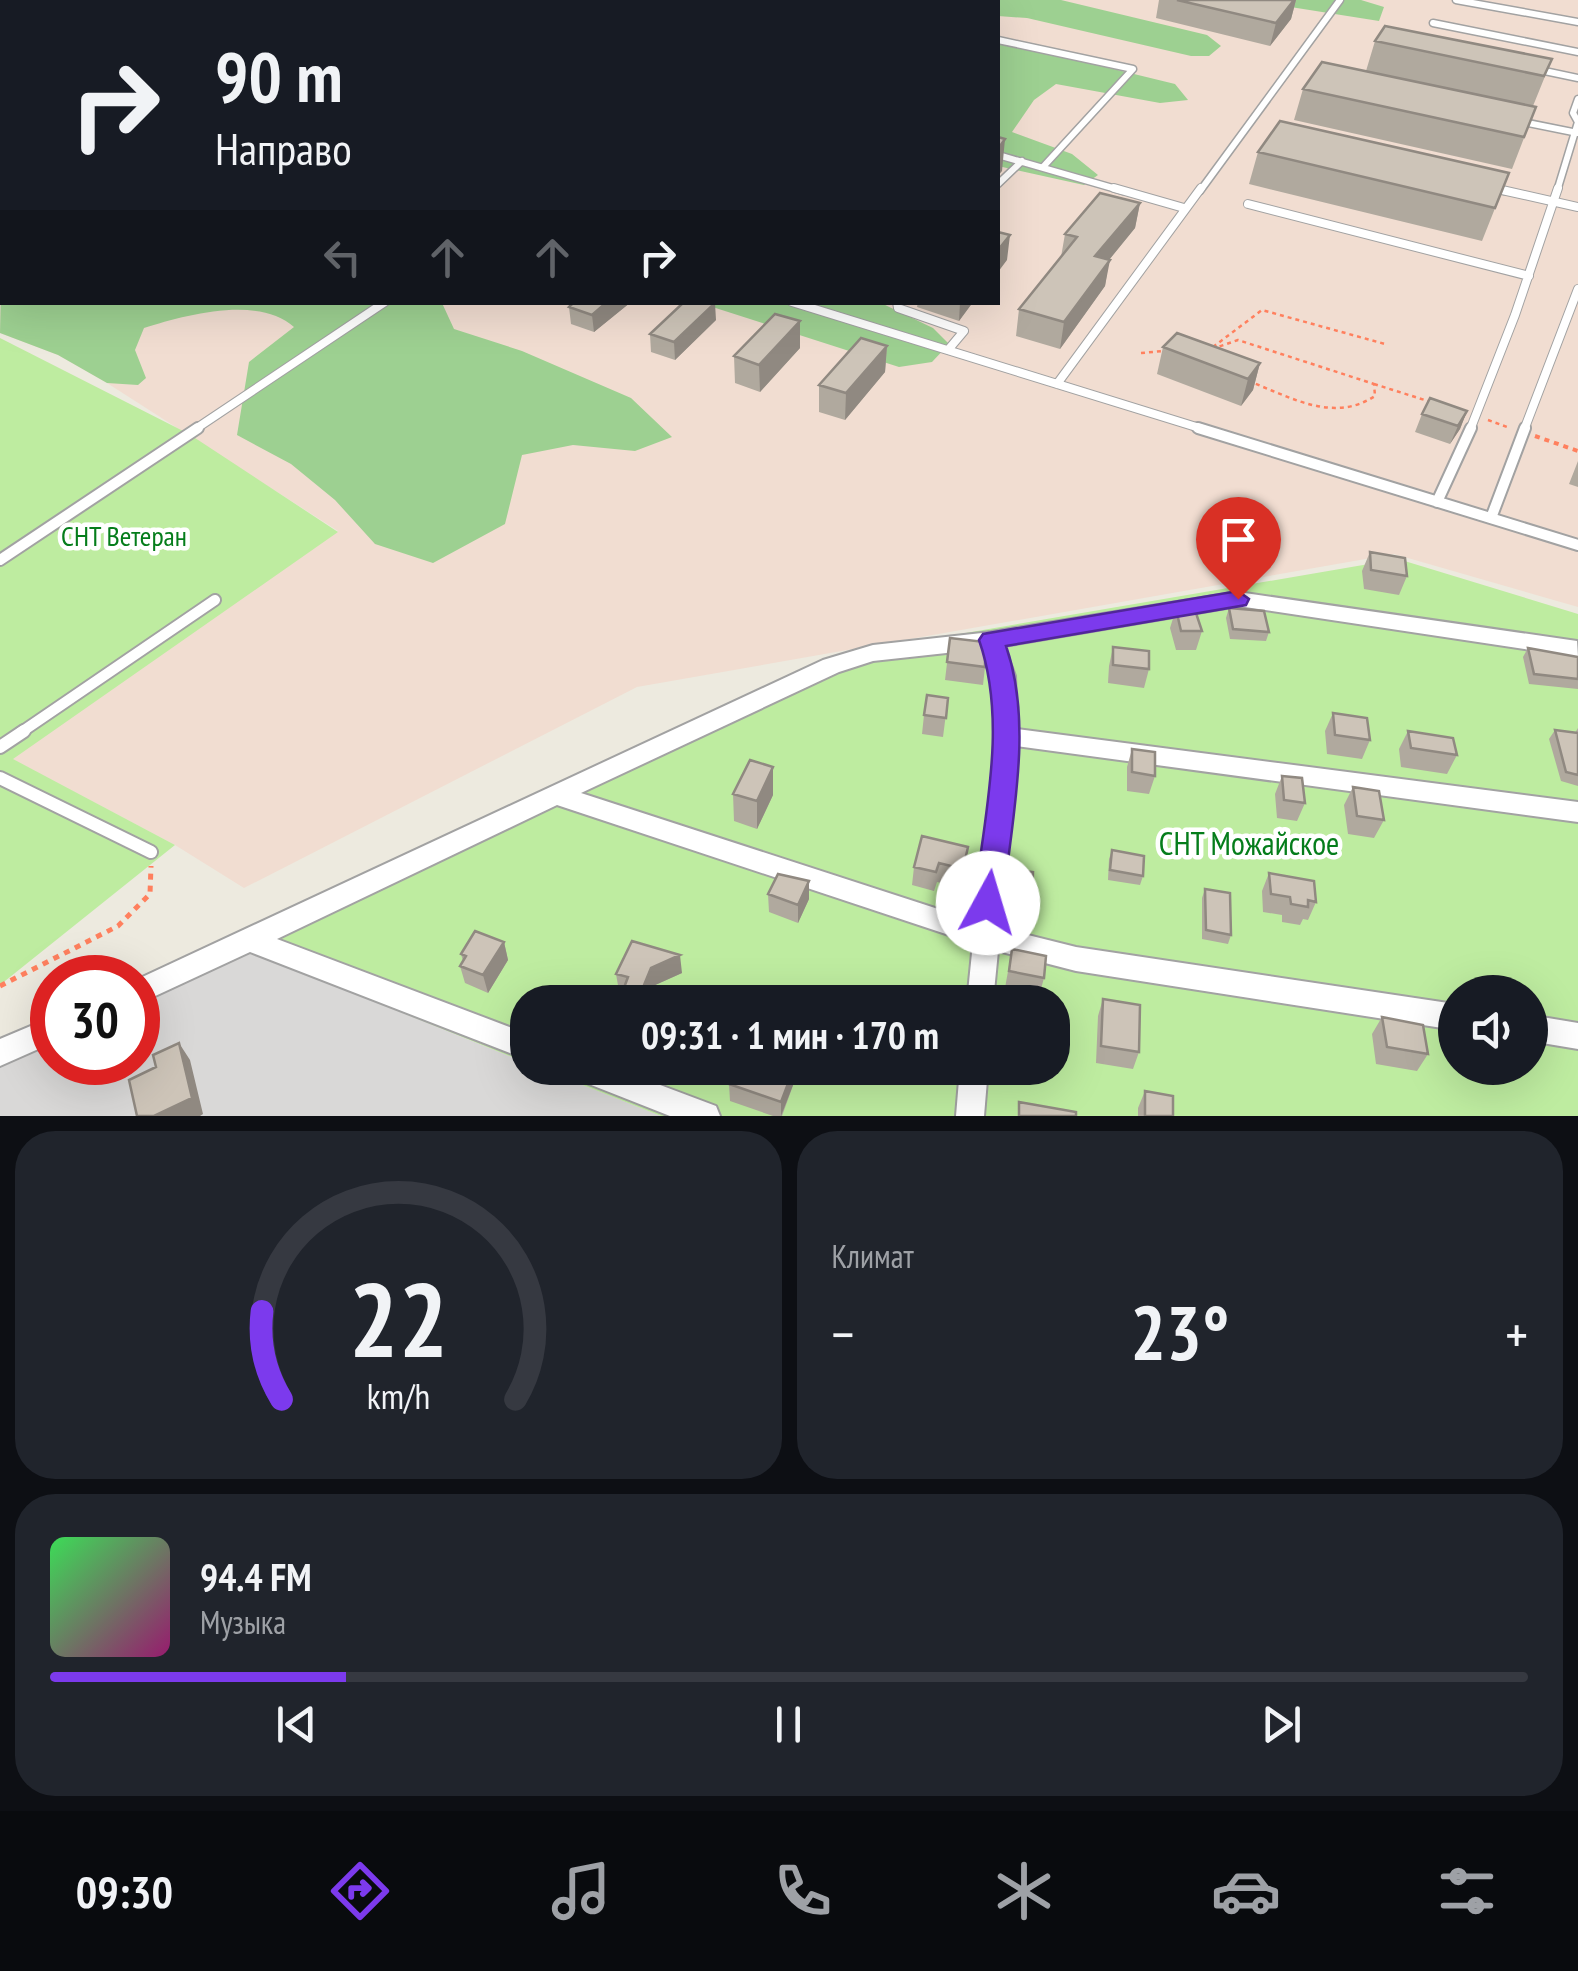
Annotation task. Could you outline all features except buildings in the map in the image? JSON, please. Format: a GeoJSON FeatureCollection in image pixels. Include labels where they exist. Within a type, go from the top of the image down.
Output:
{"type":"FeatureCollection","features":[{"type":"Feature","properties":{"kind":"street"},"geometry":{"type":"LineString","coordinates":[[160,982],[831,666],[873,654],[992,640],[1238,599],[1577,649]]}},
{"type":"Feature","properties":{"kind":"street"},"geometry":{"type":"LineString","coordinates":[[981,985],[1006,736],[1004,676],[992,640]]}},
{"type":"Feature","properties":{"kind":"street"},"geometry":{"type":"LineString","coordinates":[[1006,736],[1578,812]]}},
{"type":"Feature","properties":{"kind":"street"},"geometry":{"type":"LineString","coordinates":[[554,794],[985,936],[1076,958],[1438,1014]]}},
{"type":"Feature","properties":{"kind":"street"},"geometry":{"type":"LineString","coordinates":[[248,939],[510,1040]]}},
{"type":"Feature","properties":{"kind":"street"},"geometry":{"type":"LineString","coordinates":[[1548,1031],[1578,1036]]}},
{"type":"Feature","properties":{"kind":"street"},"geometry":{"type":"LineString","coordinates":[[0,1053],[30,1040]]}},
{"type":"Feature","properties":{"kind":"street"},"geometry":{"type":"LineString","coordinates":[[625,1085],[706,1116]]}},
{"type":"Feature","properties":{"kind":"street"},"geometry":{"type":"LineString","coordinates":[[970,1116],[973,1085]]}},
{"type":"Feature","properties":{"kind":"lane"},"geometry":{"type":"LineString","coordinates":[[1057,384],[1340,0]]}},
{"type":"Feature","properties":{"kind":"lane"},"geometry":{"type":"LineString","coordinates":[[1456,0],[1578,22]]}},
{"type":"Feature","properties":{"kind":"lane"},"geometry":{"type":"LineString","coordinates":[[1433,23],[1578,52]]}},
{"type":"Feature","properties":{"kind":"lane"},"geometry":{"type":"LineString","coordinates":[[1000,40],[1134,70],[1042,168]]}},
{"type":"Feature","properties":{"kind":"lane"},"geometry":{"type":"LineString","coordinates":[[1528,68],[1578,78]]}},
{"type":"Feature","properties":{"kind":"lane"},"geometry":{"type":"LineString","coordinates":[[1437,502],[1462,450],[1529,276],[1576,132],[1578,122],[1574,113],[1578,98]]}},
{"type":"Feature","properties":{"kind":"lane"},"geometry":{"type":"LineString","coordinates":[[1498,117],[1576,132]]}},
{"type":"Feature","properties":{"kind":"lane"},"geometry":{"type":"LineString","coordinates":[[1000,155],[1184,208]]}},
{"type":"Feature","properties":{"kind":"lane"},"geometry":{"type":"LineString","coordinates":[[1000,182],[1022,162]]}},
{"type":"Feature","properties":{"kind":"lane"},"geometry":{"type":"LineString","coordinates":[[1476,184],[1578,207]]}},
{"type":"Feature","properties":{"kind":"lane"},"geometry":{"type":"LineString","coordinates":[[1248,204],[1529,276]]}},
{"type":"Feature","properties":{"kind":"lane"},"geometry":{"type":"LineString","coordinates":[[1491,518],[1577,296]]}},
{"type":"Feature","properties":{"kind":"lane"},"geometry":{"type":"LineString","coordinates":[[1,558],[380,305]]}},
{"type":"Feature","properties":{"kind":"lane"},"geometry":{"type":"LineString","coordinates":[[802,305],[1578,545]]}},
{"type":"Feature","properties":{"kind":"lane"},"geometry":{"type":"LineString","coordinates":[[898,305],[964,331],[948,350]]}},
{"type":"Feature","properties":{"kind":"lane"},"geometry":{"type":"LineString","coordinates":[[0,747],[215,600]]}},
{"type":"Feature","properties":{"kind":"lane"},"geometry":{"type":"LineString","coordinates":[[0,778],[151,852]]}},
{"type":"Feature","properties":{"kind":"path"},"geometry":{"type":"LineString","coordinates":[[1252,383],[1340,411],[1360,410],[1375,396],[1374,384],[1238,340],[1209,350],[1262,310],[1385,344]]}},
{"type":"Feature","properties":{"kind":"path"},"geometry":{"type":"LineString","coordinates":[[1141,353],[1180,349]]}},
{"type":"Feature","properties":{"kind":"path"},"geometry":{"type":"LineString","coordinates":[[0,986],[118,926],[150,894],[151,852]]}},
{"type":"Feature","properties":{"kind":"shaded area"},"geometry":{"type":"Polygon","coordinates":[[[1000,0],[1578,0],[1578,607],[1394,554],[637,687],[244,888],[175,845],[12,759],[338,531],[107,383],[58,355],[0,333],[0,305],[1000,305],[1000,0]]]}},
{"type":"Feature","properties":{"kind":"shaded area"},"geometry":{"type":"Polygon","coordinates":[[[249,951],[510,1056],[510,1085],[583,1085],[661,1116],[0,1116],[0,1067],[30,1053],[30,1085],[160,1085],[160,993],[249,951]]]}},
{"type":"Feature","properties":{"kind":"green space"},"geometry":{"type":"Polygon","coordinates":[[[1000,0],[1061,0],[1207,35],[1221,46],[1209,56],[1191,56],[1027,18],[1000,16],[1000,0]]]}},
{"type":"Feature","properties":{"kind":"green space"},"geometry":{"type":"Polygon","coordinates":[[[1247,0],[1361,0],[1384,7],[1379,21],[1247,0]]]}},
{"type":"Feature","properties":{"kind":"green space"},"geometry":{"type":"Polygon","coordinates":[[[1000,41],[1175,84],[1188,100],[1160,103],[1056,84],[1034,100],[1012,132],[1072,154],[1098,175],[1084,185],[1000,166],[1000,41]]]}},
{"type":"Feature","properties":{"kind":"green space"},"geometry":{"type":"Polygon","coordinates":[[[1,305],[443,305],[454,329],[522,351],[631,398],[672,437],[635,451],[573,445],[522,455],[505,524],[433,563],[375,544],[335,500],[291,464],[237,435],[249,362],[294,327],[279,317],[262,312],[221,311],[144,328],[135,350],[146,378],[138,385],[107,383],[58,355],[0,333],[1,305]]]}},
{"type":"Feature","properties":{"kind":"green space"},"geometry":{"type":"Polygon","coordinates":[[[706,305],[885,305],[933,328],[949,344],[932,362],[899,367],[706,305]]]}},
{"type":"Feature","properties":{"kind":"green space","name":"СНТ Ветеран"},"geometry":{"type":"Polygon","coordinates":[[[0,338],[189,434],[338,532],[13,759],[175,845],[38,955],[30,955],[30,961],[0,985],[0,338]]]}},
{"type":"Feature","properties":{"kind":"green space","name":"СНТ Можайское"},"geometry":{"type":"Polygon","coordinates":[[[1398,559],[1578,614],[1578,1116],[661,1116],[583,1085],[1070,1085],[1070,985],[510,985],[510,1056],[249,951],[240,932],[831,656],[1398,559]]]}},
{"type":"Feature","properties":{"kind":"route"},"geometry":{"type":"LineString","coordinates":[[988,903],[1006,736],[1004,676],[992,640],[1238,599]]}}]}
